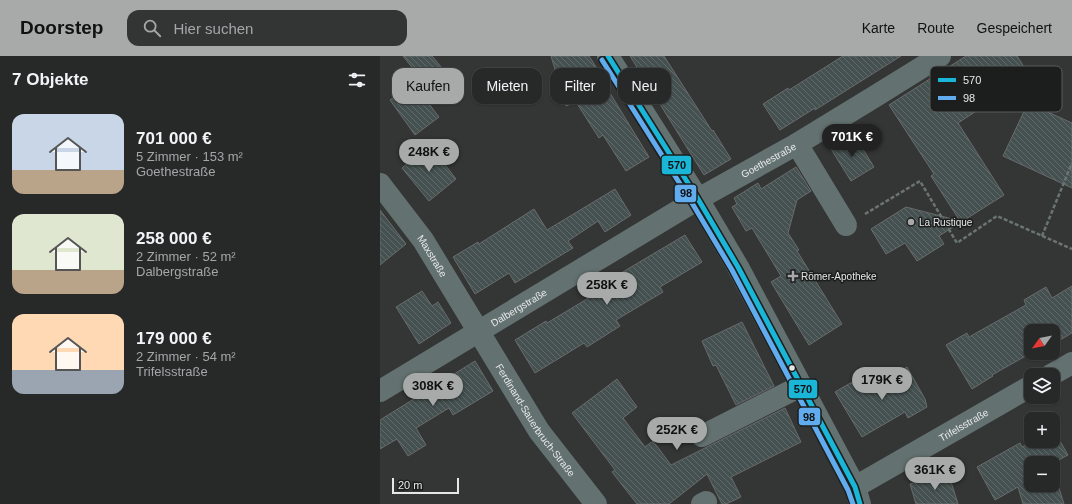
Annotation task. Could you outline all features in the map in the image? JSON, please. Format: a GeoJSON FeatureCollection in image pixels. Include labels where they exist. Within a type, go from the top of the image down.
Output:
{"type":"FeatureCollection","features":[{"type":"Feature","properties":{"kind":"street"},"geometry":{"type":"LineString","coordinates":[[608,56],[698,199],[738,267],[857,495]]}},
{"type":"Feature","properties":{"kind":"street","name":"Goethestraße"},"geometry":{"type":"LineString","coordinates":[[698,199],[797,144],[940,56]]}},
{"type":"Feature","properties":{"kind":"street"},"geometry":{"type":"LineString","coordinates":[[797,144],[846,225]]}},
{"type":"Feature","properties":{"kind":"street","name":"Maxstraße"},"geometry":{"type":"LineString","coordinates":[[380,184],[423,240],[479,332]]}},
{"type":"Feature","properties":{"kind":"street","name":"Dalbergstraße"},"geometry":{"type":"LineString","coordinates":[[380,392],[698,199]]}},
{"type":"Feature","properties":{"kind":"street","name":"Ferdinand-Sauerbruch-Straße"},"geometry":{"type":"LineString","coordinates":[[479,332],[539,431],[596,504]]}},
{"type":"Feature","properties":{"kind":"street"},"geometry":{"type":"LineString","coordinates":[[1060,370],[1072,363]]}},
{"type":"Feature","properties":{"kind":"street"},"geometry":{"type":"LineString","coordinates":[[702,436],[801,386]]}},
{"type":"Feature","properties":{"kind":"street","name":"Trifelsstraße"},"geometry":{"type":"LineString","coordinates":[[857,495],[1024,390]]}},
{"type":"Feature","properties":{"kind":"path"},"geometry":{"type":"LineString","coordinates":[[1042,236],[1072,162]]}},
{"type":"Feature","properties":{"kind":"path"},"geometry":{"type":"LineString","coordinates":[[846,225],[920,181],[958,243],[997,216],[1072,249]]}},
{"type":"Feature","properties":{"kind":"building"},"geometry":{"type":"Polygon","coordinates":[[[403,56],[432,56],[442,68],[412,68],[403,56]]]}},
{"type":"Feature","properties":{"kind":"building"},"geometry":{"type":"Polygon","coordinates":[[[551,56],[589,56],[597,68],[555,68],[551,56]]]}},
{"type":"Feature","properties":{"kind":"building"},"geometry":{"type":"Polygon","coordinates":[[[630,56],[664,56],[731,159],[704,175],[660,104],[671,104],[671,68],[637,68],[630,56]]]}},
{"type":"Feature","properties":{"kind":"building"},"geometry":{"type":"Polygon","coordinates":[[[843,56],[901,56],[780,130],[763,104],[788,88],[789,90],[843,56]]]}},
{"type":"Feature","properties":{"kind":"building"},"geometry":{"type":"Polygon","coordinates":[[[966,56],[1017,56],[1024,66],[950,66],[966,56]]]}},
{"type":"Feature","properties":{"kind":"building"},"geometry":{"type":"Polygon","coordinates":[[[930,79],[930,112],[975,112],[958,123],[1004,195],[939,236],[944,244],[917,261],[905,243],[886,254],[871,229],[906,207],[960,221],[931,176],[934,174],[889,105],[930,79]]]}},
{"type":"Feature","properties":{"kind":"building"},"geometry":{"type":"Polygon","coordinates":[[[610,93],[649,157],[626,171],[603,135],[599,138],[577,104],[610,104],[610,93]]]}},
{"type":"Feature","properties":{"kind":"building"},"geometry":{"type":"Polygon","coordinates":[[[393,104],[429,104],[439,117],[415,135],[393,104]]]}},
{"type":"Feature","properties":{"kind":"building"},"geometry":{"type":"Polygon","coordinates":[[[1024,112],[1048,112],[1072,123],[1072,188],[1003,156],[1024,112]]]}},
{"type":"Feature","properties":{"kind":"building"},"geometry":{"type":"Polygon","coordinates":[[[854,135],[874,167],[851,181],[831,149],[854,135]]]}},
{"type":"Feature","properties":{"kind":"building"},"geometry":{"type":"Polygon","coordinates":[[[430,145],[456,179],[429,201],[402,168],[430,145]]]}},
{"type":"Feature","properties":{"kind":"building"},"geometry":{"type":"Polygon","coordinates":[[[796,167],[811,191],[797,200],[788,233],[799,250],[797,251],[842,324],[809,345],[771,282],[781,276],[752,228],[746,231],[732,207],[737,204],[734,198],[758,183],[761,189],[796,167]]]}},
{"type":"Feature","properties":{"kind":"building"},"geometry":{"type":"Polygon","coordinates":[[[615,189],[631,215],[605,232],[598,221],[568,241],[573,248],[515,283],[509,273],[475,294],[453,257],[478,242],[479,244],[534,209],[547,230],[615,189]]]}},
{"type":"Feature","properties":{"kind":"building"},"geometry":{"type":"Polygon","coordinates":[[[380,210],[406,244],[380,265],[380,210]]]}},
{"type":"Feature","properties":{"kind":"building"},"geometry":{"type":"Polygon","coordinates":[[[685,235],[702,262],[660,287],[663,292],[616,320],[620,326],[587,347],[584,343],[535,373],[515,340],[546,321],[547,323],[582,302],[613,282],[611,279],[685,235]]]}},
{"type":"Feature","properties":{"kind":"building"},"geometry":{"type":"Polygon","coordinates":[[[1072,286],[1072,333],[1060,340],[1060,324],[1024,324],[1024,357],[992,375],[993,376],[972,389],[946,345],[967,333],[969,337],[1026,305],[1024,300],[1046,287],[1052,298],[1072,286]]]}},
{"type":"Feature","properties":{"kind":"building"},"geometry":{"type":"Polygon","coordinates":[[[422,291],[432,306],[438,302],[451,323],[419,344],[396,307],[422,291]]]}},
{"type":"Feature","properties":{"kind":"building"},"geometry":{"type":"Polygon","coordinates":[[[742,322],[774,386],[736,405],[716,365],[713,366],[702,341],[742,322]]]}},
{"type":"Feature","properties":{"kind":"building"},"geometry":{"type":"Polygon","coordinates":[[[475,361],[493,391],[453,415],[449,408],[416,428],[426,445],[408,456],[397,439],[380,449],[380,420],[475,361]]]}},
{"type":"Feature","properties":{"kind":"building"},"geometry":{"type":"Polygon","coordinates":[[[907,367],[925,399],[927,407],[908,418],[905,412],[862,437],[835,392],[861,377],[868,390],[907,367]]]}},
{"type":"Feature","properties":{"kind":"building"},"geometry":{"type":"Polygon","coordinates":[[[617,379],[637,407],[623,418],[645,447],[653,441],[671,465],[785,408],[801,442],[731,477],[741,497],[726,504],[722,504],[707,474],[669,504],[637,504],[612,472],[615,470],[572,413],[617,379]]]}},
{"type":"Feature","properties":{"kind":"building"},"geometry":{"type":"Polygon","coordinates":[[[1060,441],[1068,455],[1060,459],[1060,456],[1024,456],[1024,492],[1060,491],[1064,504],[1023,504],[1018,487],[995,500],[977,467],[1020,443],[1022,447],[1060,448],[1060,441]]]}},
{"type":"Feature","properties":{"kind":"building"},"geometry":{"type":"Polygon","coordinates":[[[948,472],[958,504],[916,504],[910,484],[948,472]]]}},
{"type":"Feature","properties":{"kind":"transit line","name":"570"},"geometry":{"type":"LineString","coordinates":[[608,56],[698,199],[738,267],[855,487],[860,504]]}},
{"type":"Feature","properties":{"kind":"transit line","name":"98"},"geometry":{"type":"LineString","coordinates":[[602,60],[692,203],[732,270],[848,490],[853,504]]}},
{"type":"Feature","properties":{"kind":"place","name":"La Rustique"},"geometry":{"type":"Point","coordinates":[911,222]}},
{"type":"Feature","properties":{"kind":"place","name":"Römer-Apotheke"},"geometry":{"type":"Point","coordinates":[793,276]}}]}
